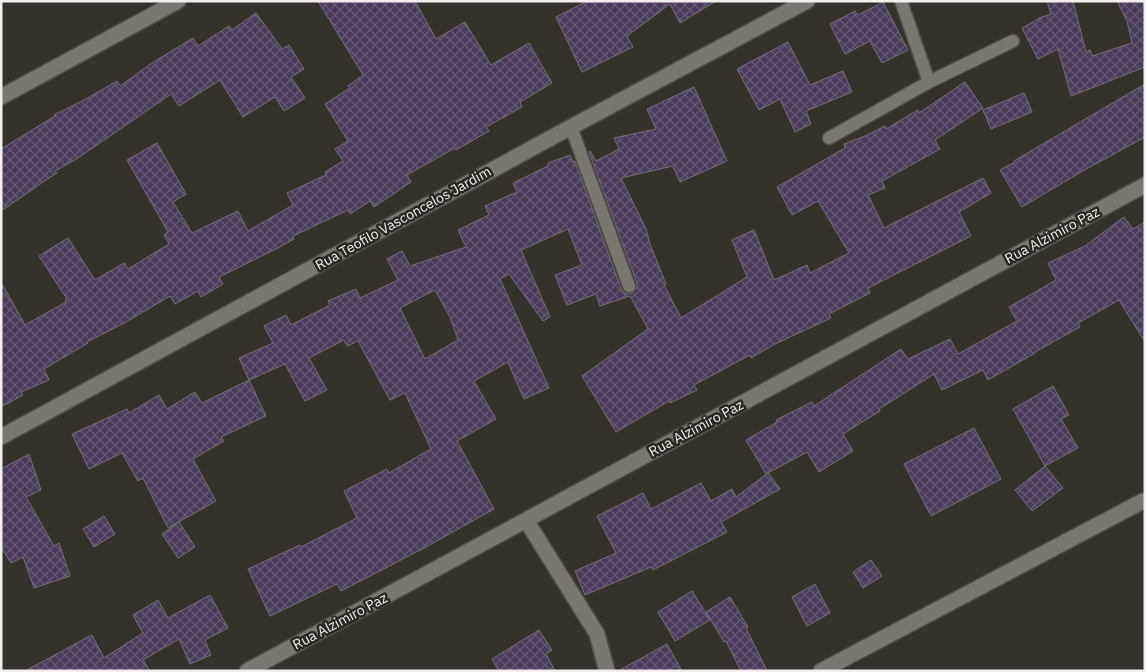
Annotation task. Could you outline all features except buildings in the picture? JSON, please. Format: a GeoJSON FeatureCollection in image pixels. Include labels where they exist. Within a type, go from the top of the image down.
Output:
{"type":"FeatureCollection","features":[{"type":"Feature","properties":{"kind":"street"},"geometry":{"type":"LineString","coordinates":[[1,97],[178,1]]}},
{"type":"Feature","properties":{"kind":"street","name":"Rua Teofilo Vasconcelos Jardim"},"geometry":{"type":"LineString","coordinates":[[1,437],[807,1]]}},
{"type":"Feature","properties":{"kind":"street","name":"Rua Alzimiro Paz"},"geometry":{"type":"LineString","coordinates":[[247,671],[1145,184]]}},
{"type":"Feature","properties":{"kind":"street"},"geometry":{"type":"LineString","coordinates":[[821,671],[1144,501]]}},
{"type":"Feature","properties":{"kind":"street"},"geometry":{"type":"LineString","coordinates":[[526,520],[597,634],[607,671]]}},
{"type":"Feature","properties":{"kind":"lane"},"geometry":{"type":"LineString","coordinates":[[901,1],[929,82]]}},
{"type":"Feature","properties":{"kind":"lane"},"geometry":{"type":"LineString","coordinates":[[829,138],[929,82],[1014,41]]}},
{"type":"Feature","properties":{"kind":"lane"},"geometry":{"type":"LineString","coordinates":[[571,127],[629,286]]}}]}
